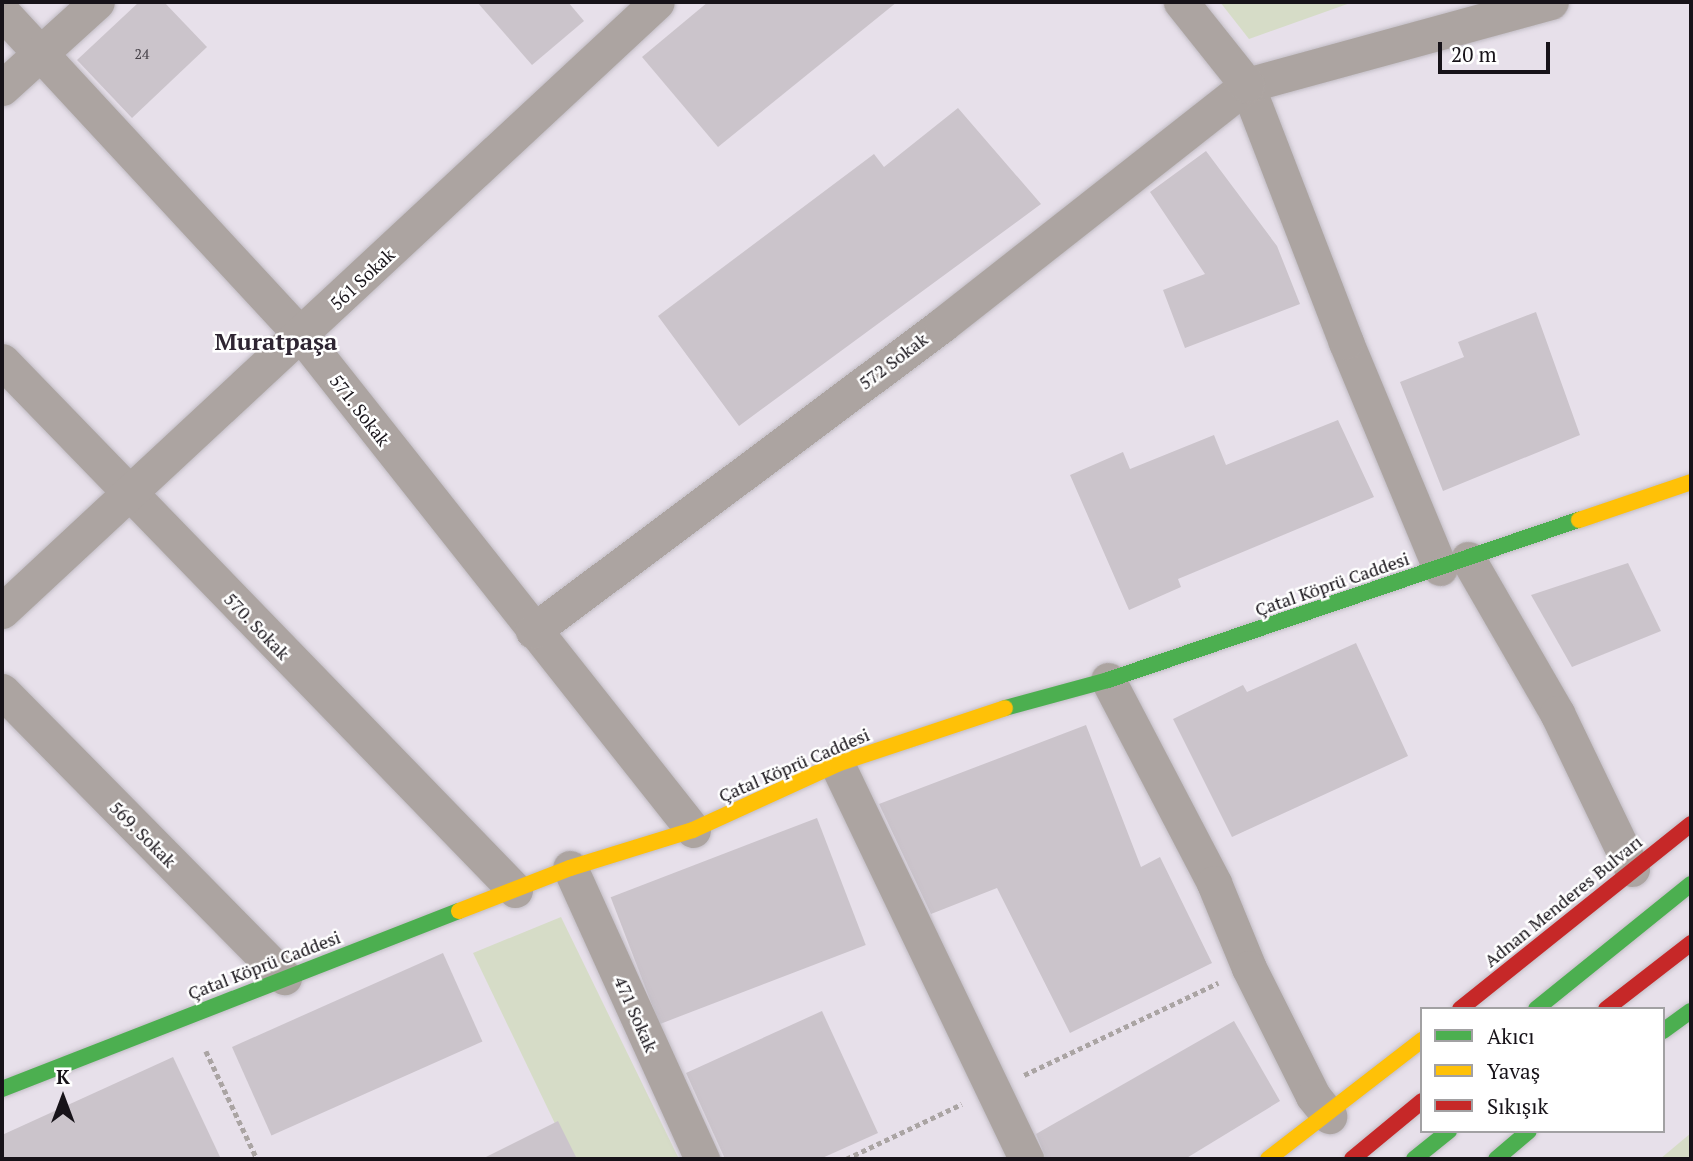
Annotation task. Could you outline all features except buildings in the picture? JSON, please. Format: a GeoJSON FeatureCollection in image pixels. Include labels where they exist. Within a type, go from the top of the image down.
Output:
{"type":"FeatureCollection","features":[{"type":"Feature","properties":{"kind":"street"},"geometry":{"type":"LineString","coordinates":[[2,88],[97,2]]}},
{"type":"Feature","properties":{"kind":"street","name":"561 Sokak"},"geometry":{"type":"LineString","coordinates":[[2,611],[302,336],[657,2]]}},
{"type":"Feature","properties":{"kind":"street"},"geometry":{"type":"LineString","coordinates":[[1181,2],[1247,85],[1346,342],[1454,563],[1558,713],[1632,869]]}},
{"type":"Feature","properties":{"kind":"street"},"geometry":{"type":"LineString","coordinates":[[1247,85],[1550,2]]}},
{"type":"Feature","properties":{"kind":"street","name":"571. Sokak"},"geometry":{"type":"LineString","coordinates":[[2,12],[302,336],[692,830]]}},
{"type":"Feature","properties":{"kind":"street","name":"572 Sokak"},"geometry":{"type":"LineString","coordinates":[[533,631],[942,325],[1247,85]]}},
{"type":"Feature","properties":{"kind":"street","name":"570. Sokak"},"geometry":{"type":"LineString","coordinates":[[2,361],[129,495],[515,890]]}},
{"type":"Feature","properties":{"kind":"street","name":"Çatal Köprü Caddesi"},"geometry":{"type":"LineString","coordinates":[[2,1089],[284,977],[570,869],[692,830],[837,764],[1066,688],[1108,680],[1691,482]]}},
{"type":"Feature","properties":{"kind":"street"},"geometry":{"type":"LineString","coordinates":[[1108,680],[1214,883],[1249,968],[1313,1096],[1329,1116]]}},
{"type":"Feature","properties":{"kind":"street","name":"569. Sokak"},"geometry":{"type":"LineString","coordinates":[[2,691],[284,977]]}},
{"type":"Feature","properties":{"kind":"street"},"geometry":{"type":"LineString","coordinates":[[837,764],[990,1091],[1026,1159]]}},
{"type":"Feature","properties":{"kind":"street","name":"Adnan Menderes Bulvarı"},"geometry":{"type":"LineString","coordinates":[[1462,1007],[1691,824]]}},
{"type":"Feature","properties":{"kind":"street","name":"471 Sokak"},"geometry":{"type":"LineString","coordinates":[[570,869],[702,1159]]}},
{"type":"Feature","properties":{"kind":"street"},"geometry":{"type":"LineString","coordinates":[[1538,1007],[1691,884]]}},
{"type":"Feature","properties":{"kind":"street"},"geometry":{"type":"LineString","coordinates":[[1609,1007],[1691,943]]}},
{"type":"Feature","properties":{"kind":"street"},"geometry":{"type":"LineString","coordinates":[[1665,1030],[1691,1011]]}},
{"type":"Feature","properties":{"kind":"street"},"geometry":{"type":"LineString","coordinates":[[1268,1159],[1329,1116],[1420,1042]]}},
{"type":"Feature","properties":{"kind":"street"},"geometry":{"type":"LineString","coordinates":[[1352,1159],[1420,1103]]}},
{"type":"Feature","properties":{"kind":"street"},"geometry":{"type":"LineString","coordinates":[[1414,1159],[1447,1133]]}},
{"type":"Feature","properties":{"kind":"street"},"geometry":{"type":"LineString","coordinates":[[1496,1159],[1527,1133]]}},
{"type":"Feature","properties":{"kind":"path"},"geometry":{"type":"LineString","coordinates":[[846,1159],[1249,968]]}},
{"type":"Feature","properties":{"kind":"path"},"geometry":{"type":"LineString","coordinates":[[189,1015],[257,1159]]}},
{"type":"Feature","properties":{"kind":"green space"},"geometry":{"type":"Polygon","coordinates":[[[1220,2],[1353,2],[1249,39],[1220,2]]]}},
{"type":"Feature","properties":{"kind":"green space"},"geometry":{"type":"Polygon","coordinates":[[[561,917],[679,1159],[572,1159],[473,953],[561,917]]]}},
{"type":"Feature","properties":{"kind":"green space"},"geometry":{"type":"Polygon","coordinates":[[[1691,1133],[1691,1159],[1660,1159],[1691,1133]]]}},
{"type":"Feature","properties":{"kind":"traffic: fast"},"geometry":{"type":"LineString","coordinates":[[1005,708],[1108,680],[1579,520]]}},
{"type":"Feature","properties":{"kind":"traffic: fast"},"geometry":{"type":"LineString","coordinates":[[1538,1007],[1691,884]]}},
{"type":"Feature","properties":{"kind":"traffic: fast"},"geometry":{"type":"LineString","coordinates":[[2,1089],[459,911]]}},
{"type":"Feature","properties":{"kind":"traffic: fast"},"geometry":{"type":"LineString","coordinates":[[1665,1030],[1691,1011]]}},
{"type":"Feature","properties":{"kind":"traffic: fast"},"geometry":{"type":"LineString","coordinates":[[1414,1159],[1446,1133]]}},
{"type":"Feature","properties":{"kind":"traffic: fast"},"geometry":{"type":"LineString","coordinates":[[1496,1159],[1527,1133]]}},
{"type":"Feature","properties":{"kind":"traffic: slow"},"geometry":{"type":"LineString","coordinates":[[1579,520],[1691,482]]}},
{"type":"Feature","properties":{"kind":"traffic: slow"},"geometry":{"type":"LineString","coordinates":[[459,911],[570,868],[693,830],[837,764],[1005,708]]}},
{"type":"Feature","properties":{"kind":"traffic: slow"},"geometry":{"type":"LineString","coordinates":[[1268,1159],[1420,1042]]}},
{"type":"Feature","properties":{"kind":"traffic: jam"},"geometry":{"type":"LineString","coordinates":[[1462,1007],[1691,824]]}},
{"type":"Feature","properties":{"kind":"traffic: jam"},"geometry":{"type":"LineString","coordinates":[[1609,1007],[1691,943]]}},
{"type":"Feature","properties":{"kind":"traffic: jam"},"geometry":{"type":"LineString","coordinates":[[1352,1159],[1420,1103]]}},
{"type":"Feature","properties":{"kind":"district","name":"Muratpaşa"},"geometry":{"type":"Point","coordinates":[276,342]}}]}
